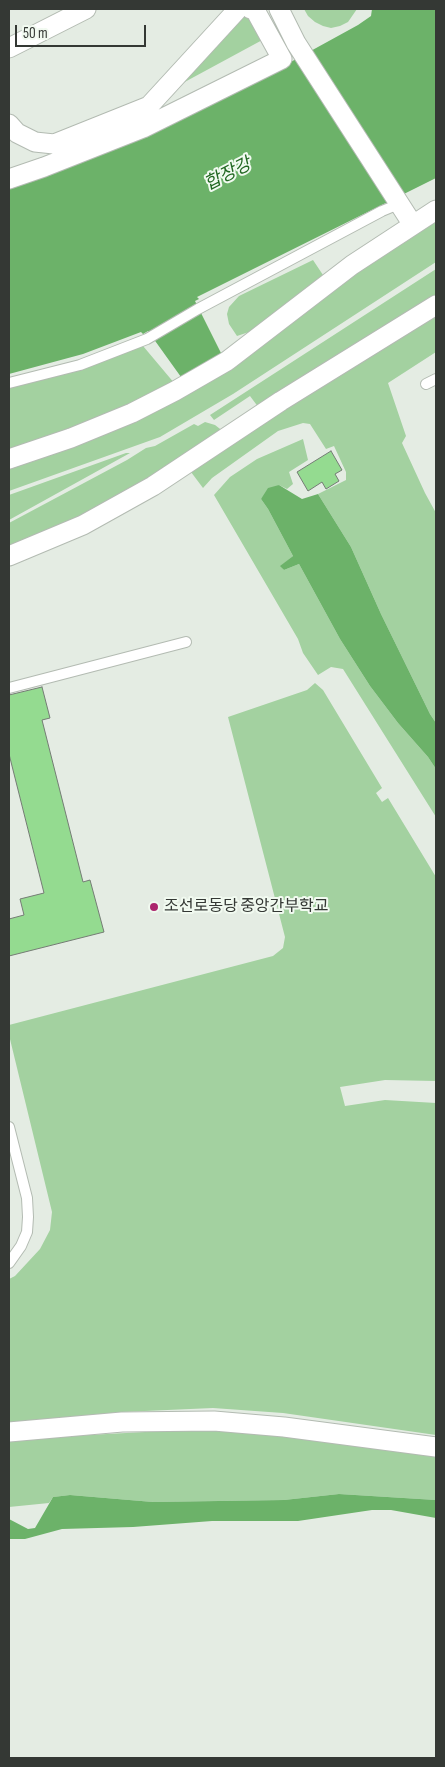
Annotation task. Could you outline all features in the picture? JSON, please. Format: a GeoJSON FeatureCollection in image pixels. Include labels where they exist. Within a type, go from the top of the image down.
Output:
{"type":"FeatureCollection","features":[{"type":"Feature","properties":{"kind":"street"},"geometry":{"type":"LineString","coordinates":[[9,48],[86,9]]}},
{"type":"Feature","properties":{"kind":"street"},"geometry":{"type":"LineString","coordinates":[[54,144],[149,106],[238,9]]}},
{"type":"Feature","properties":{"kind":"street"},"geometry":{"type":"LineString","coordinates":[[9,179],[143,128],[282,59],[255,10],[251,9]]}},
{"type":"Feature","properties":{"kind":"street"},"geometry":{"type":"LineString","coordinates":[[279,9],[296,43],[413,225]]}},
{"type":"Feature","properties":{"kind":"street"},"geometry":{"type":"LineString","coordinates":[[143,128],[149,106]]}},
{"type":"Feature","properties":{"kind":"street"},"geometry":{"type":"LineString","coordinates":[[9,124],[17,133],[35,142],[54,144],[80,153]]}},
{"type":"Feature","properties":{"kind":"street"},"geometry":{"type":"LineString","coordinates":[[9,458],[71,438],[132,413],[175,392],[227,361],[352,266],[436,210]]}},
{"type":"Feature","properties":{"kind":"street"},"geometry":{"type":"LineString","coordinates":[[9,556],[83,525],[153,486],[282,401],[436,305]]}},
{"type":"Feature","properties":{"kind":"street"},"geometry":{"type":"LineString","coordinates":[[9,1432],[122,1422],[214,1421],[284,1427],[436,1447]]}},
{"type":"Feature","properties":{"kind":"lane"},"geometry":{"type":"LineString","coordinates":[[9,383],[80,365],[147,339],[198,309],[398,203]]}},
{"type":"Feature","properties":{"kind":"lane"},"geometry":{"type":"LineString","coordinates":[[426,384],[436,379]]}},
{"type":"Feature","properties":{"kind":"lane"},"geometry":{"type":"LineString","coordinates":[[9,688],[186,642]]}},
{"type":"Feature","properties":{"kind":"lane"},"geometry":{"type":"LineString","coordinates":[[9,1127],[26,1198],[28,1217],[26,1232],[21,1246],[9,1263]]}},
{"type":"Feature","properties":{"kind":"shaded area"},"geometry":{"type":"Polygon","coordinates":[[[304,9],[357,9],[348,22],[331,28],[315,22],[304,9]]]}},
{"type":"Feature","properties":{"kind":"shaded area"},"geometry":{"type":"Polygon","coordinates":[[[244,11],[266,38],[181,84],[244,11]]]}},
{"type":"Feature","properties":{"kind":"shaded area"},"geometry":{"type":"Polygon","coordinates":[[[436,217],[436,262],[233,394],[160,437],[9,491],[9,464],[133,418],[436,217]]]}},
{"type":"Feature","properties":{"kind":"shaded area"},"geometry":{"type":"Polygon","coordinates":[[[313,260],[323,275],[255,330],[237,336],[229,324],[227,314],[229,307],[239,296],[313,260]]]}},
{"type":"Feature","properties":{"kind":"shaded area"},"geometry":{"type":"Polygon","coordinates":[[[436,269],[436,297],[259,408],[250,396],[214,420],[210,415],[436,269]]]}},
{"type":"Feature","properties":{"kind":"shaded area"},"geometry":{"type":"Polygon","coordinates":[[[436,311],[436,352],[388,383],[406,436],[402,443],[436,513],[436,723],[381,614],[351,547],[318,494],[346,480],[346,472],[334,446],[326,449],[310,424],[303,423],[278,431],[212,478],[203,488],[188,468],[436,311]]]}},
{"type":"Feature","properties":{"kind":"shaded area"},"geometry":{"type":"Polygon","coordinates":[[[138,340],[175,384],[125,407],[54,435],[9,450],[9,386],[138,340]]]}},
{"type":"Feature","properties":{"kind":"shaded area"},"geometry":{"type":"Polygon","coordinates":[[[205,422],[215,425],[224,432],[82,518],[9,550],[9,523],[146,448],[155,446],[194,424],[198,426],[205,422]]]}},
{"type":"Feature","properties":{"kind":"shaded area"},"geometry":{"type":"Polygon","coordinates":[[[303,439],[308,460],[289,472],[293,484],[287,489],[279,485],[261,499],[293,556],[281,566],[284,570],[299,564],[340,639],[370,686],[436,769],[436,817],[343,669],[331,667],[318,675],[303,653],[298,639],[214,495],[230,477],[257,459],[303,439]]]}},
{"type":"Feature","properties":{"kind":"shaded area"},"geometry":{"type":"Polygon","coordinates":[[[130,453],[9,520],[9,495],[130,453]]]}},
{"type":"Feature","properties":{"kind":"shaded area"},"geometry":{"type":"Polygon","coordinates":[[[315,683],[323,690],[382,788],[376,793],[382,802],[388,798],[436,877],[436,1081],[385,1080],[340,1087],[345,1106],[385,1100],[436,1103],[436,1435],[283,1413],[213,1408],[122,1412],[9,1423],[9,1279],[15,1276],[40,1249],[50,1230],[52,1212],[9,1035],[9,1025],[273,956],[283,948],[285,937],[228,717],[307,690],[315,683]]]}},
{"type":"Feature","properties":{"kind":"shaded area"},"geometry":{"type":"Polygon","coordinates":[[[163,1431],[230,1431],[284,1436],[436,1457],[436,1500],[339,1494],[284,1500],[153,1502],[70,1495],[53,1497],[49,1503],[9,1507],[9,1441],[163,1431]]]}},
{"type":"Feature","properties":{"kind":"water","name":"합장강"},"geometry":{"type":"Polygon","coordinates":[[[372,9],[436,9],[436,178],[197,297],[199,299],[195,301],[221,353],[220,360],[181,377],[148,331],[83,354],[9,374],[9,183],[287,64],[358,25],[371,16],[372,9]]]}},
{"type":"Feature","properties":{"kind":"water"},"geometry":{"type":"Polygon","coordinates":[[[279,485],[302,499],[318,494],[351,547],[381,614],[436,723],[436,769],[370,686],[340,639],[299,564],[284,570],[280,566],[293,556],[261,499],[268,488],[279,485]]]}},
{"type":"Feature","properties":{"kind":"water"},"geometry":{"type":"Polygon","coordinates":[[[339,1494],[436,1500],[436,1518],[391,1510],[372,1510],[298,1521],[212,1521],[133,1527],[62,1529],[25,1539],[9,1539],[9,1519],[28,1529],[35,1528],[53,1497],[70,1495],[153,1502],[284,1500],[339,1494]]]}},
{"type":"Feature","properties":{"kind":"building"},"geometry":{"type":"Polygon","coordinates":[[[331,451],[342,470],[335,474],[339,481],[326,489],[322,482],[308,491],[297,472],[331,451]]]}},
{"type":"Feature","properties":{"kind":"building"},"geometry":{"type":"Polygon","coordinates":[[[42,687],[50,718],[42,720],[83,882],[90,880],[104,932],[9,956],[9,919],[24,915],[20,899],[44,893],[9,754],[9,695],[42,687]]]}},
{"type":"Feature","properties":{"kind":"place","name":"조선로동당 중앙간부학교"},"geometry":{"type":"Point","coordinates":[154,907]}}]}
